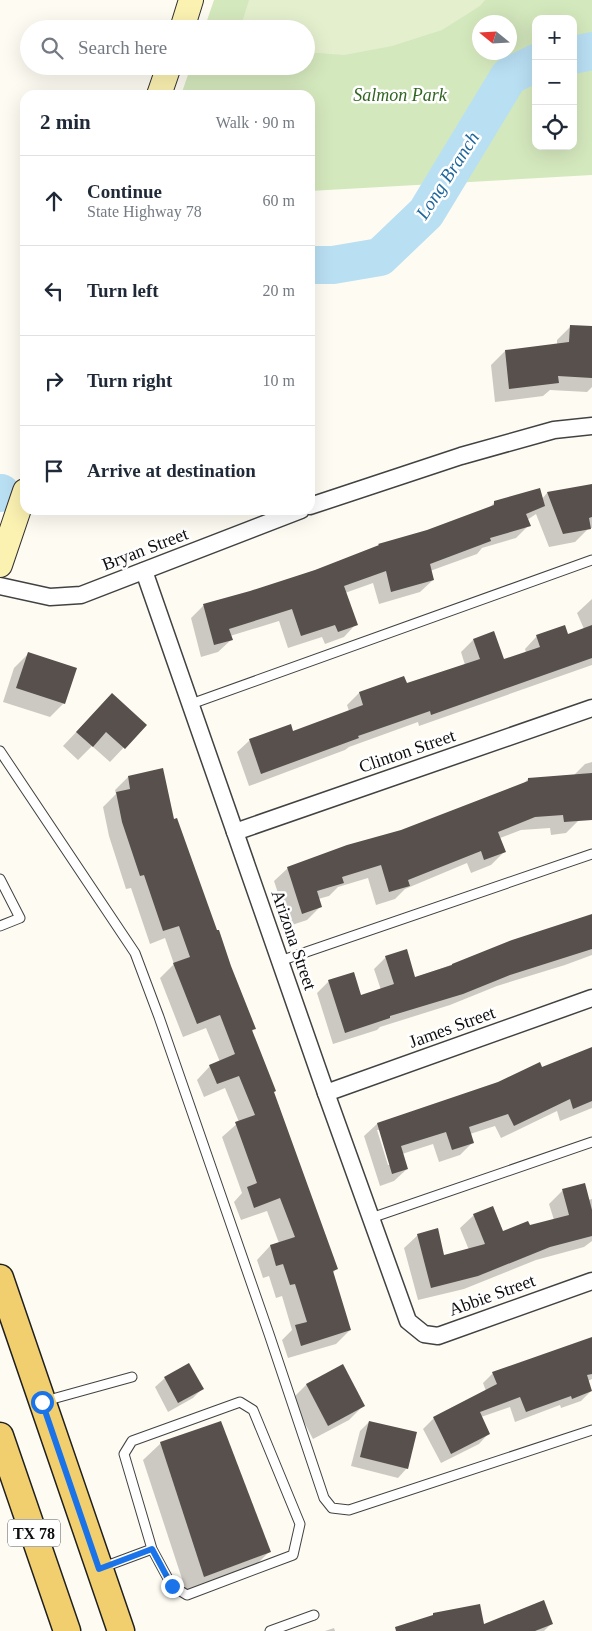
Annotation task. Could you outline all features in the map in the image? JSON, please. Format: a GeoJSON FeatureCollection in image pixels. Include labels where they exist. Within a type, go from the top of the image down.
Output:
{"type":"FeatureCollection","features":[{"type":"Feature","properties":{"kind":"main road","name":"TX 78"},"geometry":{"type":"LineString","coordinates":[[0,1278],[121,1631]]}},
{"type":"Feature","properties":{"kind":"main road","name":"TX 78"},"geometry":{"type":"LineString","coordinates":[[0,1436],[67,1631]]}},
{"type":"Feature","properties":{"kind":"street"},"geometry":{"type":"LineString","coordinates":[[185,20],[191,0]]}},
{"type":"Feature","properties":{"kind":"street"},"geometry":{"type":"LineString","coordinates":[[161,90],[166,75]]}},
{"type":"Feature","properties":{"kind":"street"},"geometry":{"type":"LineString","coordinates":[[315,504],[470,453],[554,430],[592,426]]}},
{"type":"Feature","properties":{"kind":"street"},"geometry":{"type":"LineString","coordinates":[[0,564],[20,506]]}},
{"type":"Feature","properties":{"kind":"street","name":"Bryan Street"},"geometry":{"type":"LineString","coordinates":[[0,586],[50,597],[81,595],[288,515]]}},
{"type":"Feature","properties":{"kind":"street","name":"Arizona Street"},"geometry":{"type":"LineString","coordinates":[[144,571],[326,1093],[408,1321]]}},
{"type":"Feature","properties":{"kind":"street","name":"Clinton Street"},"geometry":{"type":"LineString","coordinates":[[235,832],[592,708]]}},
{"type":"Feature","properties":{"kind":"street","name":"James Street"},"geometry":{"type":"LineString","coordinates":[[326,1093],[592,998]]}},
{"type":"Feature","properties":{"kind":"street","name":"Abbie Street"},"geometry":{"type":"LineString","coordinates":[[408,1321],[424,1334],[438,1336],[592,1281]]}},
{"type":"Feature","properties":{"kind":"lane"},"geometry":{"type":"LineString","coordinates":[[191,704],[592,560]]}},
{"type":"Feature","properties":{"kind":"lane"},"geometry":{"type":"LineString","coordinates":[[0,751],[135,953],[159,1016],[236,1237],[324,1498],[332,1508],[349,1510],[592,1430]]}},
{"type":"Feature","properties":{"kind":"lane"},"geometry":{"type":"LineString","coordinates":[[280,961],[592,854]]}},
{"type":"Feature","properties":{"kind":"lane"},"geometry":{"type":"LineString","coordinates":[[0,879],[20,918],[0,926]]}},
{"type":"Feature","properties":{"kind":"lane"},"geometry":{"type":"LineString","coordinates":[[371,1218],[592,1142]]}},
{"type":"Feature","properties":{"kind":"lane"},"geometry":{"type":"LineString","coordinates":[[42,1402],[132,1377]]}},
{"type":"Feature","properties":{"kind":"lane"},"geometry":{"type":"LineString","coordinates":[[240,1402],[253,1410],[300,1524],[293,1555],[187,1595],[172,1586],[152,1549],[124,1454],[132,1441],[240,1402]]}},
{"type":"Feature","properties":{"kind":"lane"},"geometry":{"type":"LineString","coordinates":[[99,1569],[152,1549]]}},
{"type":"Feature","properties":{"kind":"lane"},"geometry":{"type":"LineString","coordinates":[[270,1631],[314,1615]]}},
{"type":"Feature","properties":{"kind":"green space","name":"Salmon Park"},"geometry":{"type":"Polygon","coordinates":[[[214,0],[592,0],[592,175],[315,191],[315,90],[183,90],[188,75],[315,75],[315,20],[207,20],[214,0]]]}},
{"type":"Feature","properties":{"kind":"green space"},"geometry":{"type":"Polygon","coordinates":[[[249,0],[485,0],[480,6],[442,30],[392,46],[344,55],[315,53],[315,20],[243,20],[249,0]]]}},
{"type":"Feature","properties":{"kind":"building"},"geometry":{"type":"Polygon","coordinates":[[[570,325],[592,326],[592,378],[558,376],[559,383],[509,389],[505,350],[569,342],[570,325]]]}},
{"type":"Feature","properties":{"kind":"building"},"geometry":{"type":"Polygon","coordinates":[[[592,484],[592,517],[589,518],[591,529],[563,534],[547,492],[592,484]]]}},
{"type":"Feature","properties":{"kind":"building"},"geometry":{"type":"Polygon","coordinates":[[[540,488],[545,506],[526,514],[531,526],[490,538],[491,541],[430,564],[434,580],[391,592],[386,571],[344,586],[358,625],[338,632],[335,625],[301,636],[292,609],[229,629],[233,640],[214,645],[203,604],[315,570],[378,544],[427,530],[494,505],[494,501],[540,488]]]}},
{"type":"Feature","properties":{"kind":"building"},"geometry":{"type":"Polygon","coordinates":[[[565,625],[568,634],[592,625],[592,658],[431,715],[430,711],[358,736],[359,738],[261,774],[249,739],[291,724],[293,731],[363,705],[359,692],[404,676],[407,683],[480,659],[473,639],[494,631],[504,659],[540,647],[536,635],[565,625]]]}},
{"type":"Feature","properties":{"kind":"building"},"geometry":{"type":"Polygon","coordinates":[[[28,652],[77,668],[65,704],[16,688],[28,652]]]}},
{"type":"Feature","properties":{"kind":"building"},"geometry":{"type":"Polygon","coordinates":[[[112,693],[147,725],[125,749],[106,732],[93,747],[76,732],[112,693]]]}},
{"type":"Feature","properties":{"kind":"building"},"geometry":{"type":"Polygon","coordinates":[[[163,768],[174,819],[177,818],[217,930],[219,930],[256,1029],[252,1030],[276,1091],[274,1092],[338,1269],[333,1271],[351,1330],[301,1346],[295,1325],[307,1322],[295,1284],[290,1285],[283,1264],[276,1266],[270,1245],[295,1237],[280,1198],[254,1208],[247,1187],[257,1183],[235,1122],[255,1115],[239,1076],[217,1084],[209,1065],[235,1054],[220,1015],[197,1024],[173,963],[190,957],[179,926],[163,931],[144,875],[140,876],[122,822],[116,792],[130,789],[128,776],[163,768]]]}},
{"type":"Feature","properties":{"kind":"building"},"geometry":{"type":"Polygon","coordinates":[[[592,773],[592,820],[564,822],[563,815],[535,817],[498,832],[506,852],[484,860],[481,851],[408,880],[410,886],[389,892],[381,865],[342,877],[344,883],[317,891],[322,907],[302,914],[287,867],[347,845],[401,830],[528,781],[528,778],[592,773]]]}},
{"type":"Feature","properties":{"kind":"building"},"geometry":{"type":"Polygon","coordinates":[[[592,914],[592,949],[510,975],[463,994],[390,1016],[390,1018],[345,1033],[328,980],[354,972],[361,995],[394,984],[385,956],[407,949],[415,977],[452,965],[512,940],[592,914]]]}},
{"type":"Feature","properties":{"kind":"building"},"geometry":{"type":"Polygon","coordinates":[[[592,1047],[592,1101],[573,1109],[570,1099],[514,1126],[508,1114],[469,1127],[474,1143],[452,1150],[446,1132],[401,1146],[408,1169],[392,1174],[377,1123],[498,1082],[540,1062],[542,1067],[592,1047]]]}},
{"type":"Feature","properties":{"kind":"building"},"geometry":{"type":"Polygon","coordinates":[[[585,1183],[592,1210],[592,1236],[550,1247],[478,1276],[431,1288],[417,1234],[438,1228],[444,1255],[485,1244],[473,1214],[493,1206],[503,1231],[528,1221],[530,1225],[569,1215],[562,1189],[585,1183]]]}},
{"type":"Feature","properties":{"kind":"building"},"geometry":{"type":"Polygon","coordinates":[[[592,1337],[592,1374],[587,1375],[592,1391],[572,1399],[571,1396],[526,1412],[520,1397],[480,1412],[490,1434],[451,1454],[433,1417],[497,1384],[492,1372],[592,1337]]]}},
{"type":"Feature","properties":{"kind":"building"},"geometry":{"type":"Polygon","coordinates":[[[189,1363],[204,1389],[178,1403],[164,1377],[189,1363]]]}},
{"type":"Feature","properties":{"kind":"building"},"geometry":{"type":"Polygon","coordinates":[[[343,1364],[365,1406],[328,1426],[306,1384],[343,1364]]]}},
{"type":"Feature","properties":{"kind":"building"},"geometry":{"type":"Polygon","coordinates":[[[221,1421],[271,1552],[204,1577],[160,1442],[221,1421]]]}},
{"type":"Feature","properties":{"kind":"building"},"geometry":{"type":"Polygon","coordinates":[[[369,1421],[417,1432],[408,1469],[360,1457],[369,1421]]]}},
{"type":"Feature","properties":{"kind":"building"},"geometry":{"type":"Polygon","coordinates":[[[544,1600],[553,1624],[535,1631],[396,1631],[395,1627],[433,1615],[433,1613],[480,1604],[484,1624],[544,1600]]]}},
{"type":"Feature","properties":{"kind":"waterway","name":"Long Branch"},"geometry":{"type":"LineString","coordinates":[[577,54],[592,51]]}},
{"type":"Feature","properties":{"kind":"waterway","name":"Long Branch"},"geometry":{"type":"LineString","coordinates":[[315,265],[333,265],[380,257],[426,213],[509,76],[532,65]]}},
{"type":"Feature","properties":{"kind":"route"},"geometry":{"type":"LineString","coordinates":[[42,1402],[99,1569],[152,1549],[172,1586]]}}]}
